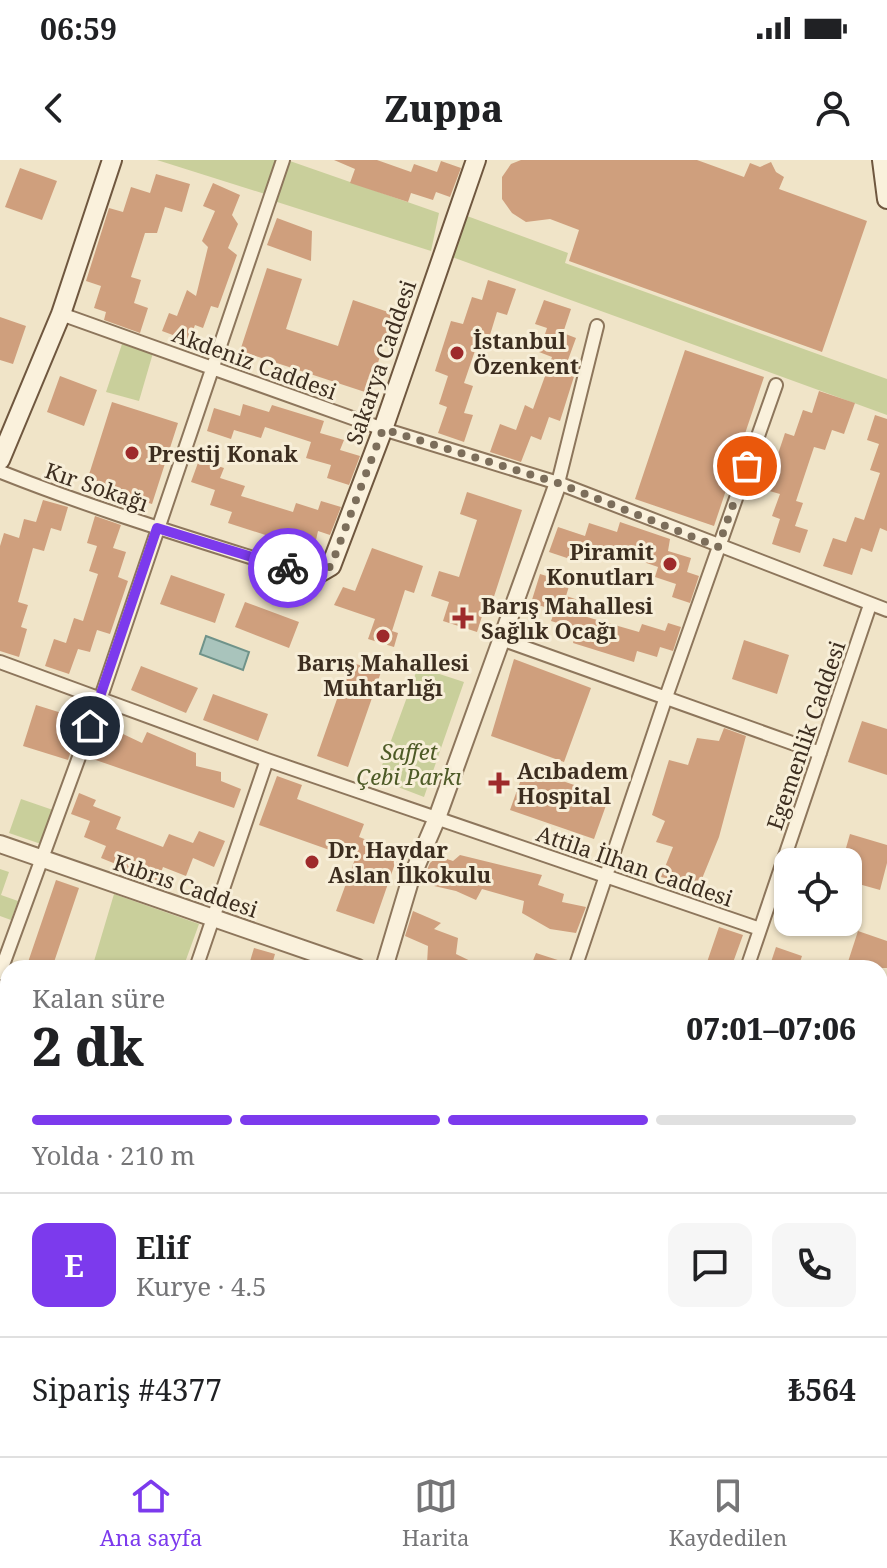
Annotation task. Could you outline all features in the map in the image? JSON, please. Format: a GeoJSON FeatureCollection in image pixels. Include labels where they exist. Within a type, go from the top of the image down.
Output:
{"type":"FeatureCollection","features":[{"type":"Feature","properties":{"kind":"main road"},"geometry":{"type":"LineString","coordinates":[[0,473],[0,462],[61,314],[112,160]]}},
{"type":"Feature","properties":{"kind":"main road","name":"Sakarya Caddesi"},"geometry":{"type":"LineString","coordinates":[[319,573],[331,566],[383,429],[476,160]]}},
{"type":"Feature","properties":{"kind":"main road"},"geometry":{"type":"LineString","coordinates":[[882,160],[887,199]]}},
{"type":"Feature","properties":{"kind":"street"},"geometry":{"type":"LineString","coordinates":[[5,960],[101,697],[283,160]]}},
{"type":"Feature","properties":{"kind":"street","name":"Akdeniz Caddesi"},"geometry":{"type":"LineString","coordinates":[[61,314],[383,429],[558,483],[887,610]]}},
{"type":"Feature","properties":{"kind":"street"},"geometry":{"type":"LineString","coordinates":[[386,960],[410,881],[437,818],[558,483],[597,326]]}},
{"type":"Feature","properties":{"kind":"street"},"geometry":{"type":"LineString","coordinates":[[578,960],[776,385]]}},
{"type":"Feature","properties":{"kind":"street","name":"Kır Sokağı"},"geometry":{"type":"LineString","coordinates":[[0,473],[157,528],[301,573],[319,573]]}},
{"type":"Feature","properties":{"kind":"street","name":"Egemenlik Caddesi"},"geometry":{"type":"LineString","coordinates":[[750,960],[870,605]]}},
{"type":"Feature","properties":{"kind":"street"},"geometry":{"type":"LineString","coordinates":[[501,639],[820,753]]}},
{"type":"Feature","properties":{"kind":"street","name":"Attila İlhan Caddesi"},"geometry":{"type":"LineString","coordinates":[[0,662],[267,760],[760,929]]}},
{"type":"Feature","properties":{"kind":"street"},"geometry":{"type":"LineString","coordinates":[[199,960],[267,760]]}},
{"type":"Feature","properties":{"kind":"street","name":"Kıbrıs Caddesi"},"geometry":{"type":"LineString","coordinates":[[0,844],[335,960]]}},
{"type":"Feature","properties":{"kind":"green space"},"geometry":{"type":"Polygon","coordinates":[[[157,160],[278,160],[265,194],[157,160]]]}},
{"type":"Feature","properties":{"kind":"green space"},"geometry":{"type":"Polygon","coordinates":[[[287,160],[439,213],[431,251],[274,201],[287,160]]]}},
{"type":"Feature","properties":{"kind":"green space"},"geometry":{"type":"Polygon","coordinates":[[[467,216],[568,253],[565,263],[887,379],[887,415],[452,257],[467,216]]]}},
{"type":"Feature","properties":{"kind":"green space"},"geometry":{"type":"Polygon","coordinates":[[[122,344],[153,353],[139,401],[106,392],[122,344]]]}},
{"type":"Feature","properties":{"kind":"green space","name":"Saffet Çebi Parkı"},"geometry":{"type":"Polygon","coordinates":[[[418,667],[464,682],[424,797],[377,779],[418,667]]]}},
{"type":"Feature","properties":{"kind":"green space"},"geometry":{"type":"Polygon","coordinates":[[[21,799],[53,810],[41,844],[9,833],[21,799]]]}},
{"type":"Feature","properties":{"kind":"green space"},"geometry":{"type":"Polygon","coordinates":[[[0,869],[9,872],[1,895],[18,901],[11,920],[0,916],[0,869]]]}},
{"type":"Feature","properties":{"kind":"green space"},"geometry":{"type":"Polygon","coordinates":[[[114,894],[199,924],[186,960],[94,960],[114,894]]]}},
{"type":"Feature","properties":{"kind":"water"},"geometry":{"type":"Polygon","coordinates":[[[206,636],[249,652],[243,670],[200,654],[206,636]]]}},
{"type":"Feature","properties":{"kind":"building"},"geometry":{"type":"Polygon","coordinates":[[[334,160],[377,160],[411,172],[414,164],[437,172],[441,161],[461,168],[450,197],[436,192],[433,200],[411,193],[408,202],[350,183],[355,169],[334,160]]]}},
{"type":"Feature","properties":{"kind":"building"},"geometry":{"type":"Polygon","coordinates":[[[521,160],[697,160],[744,177],[750,163],[760,167],[771,162],[776,172],[784,177],[779,189],[867,221],[822,352],[569,261],[579,230],[550,219],[526,222],[512,213],[502,199],[502,177],[511,164],[521,160]]]}},
{"type":"Feature","properties":{"kind":"building"},"geometry":{"type":"Polygon","coordinates":[[[20,168],[57,181],[42,220],[5,207],[20,168]]]}},
{"type":"Feature","properties":{"kind":"building"},"geometry":{"type":"Polygon","coordinates":[[[156,174],[190,184],[182,212],[165,207],[157,233],[145,233],[131,277],[141,280],[134,303],[148,308],[140,333],[104,320],[106,312],[94,308],[101,286],[86,281],[109,208],[123,212],[131,187],[150,193],[156,174]]]}},
{"type":"Feature","properties":{"kind":"building"},"geometry":{"type":"Polygon","coordinates":[[[213,183],[240,195],[232,215],[238,224],[228,248],[237,255],[218,308],[211,306],[203,328],[195,325],[189,341],[162,331],[169,313],[177,316],[187,290],[196,296],[208,247],[202,241],[215,211],[203,206],[213,183]]]}},
{"type":"Feature","properties":{"kind":"building"},"geometry":{"type":"Polygon","coordinates":[[[277,218],[312,231],[311,261],[267,245],[277,218]]]}},
{"type":"Feature","properties":{"kind":"building"},"geometry":{"type":"Polygon","coordinates":[[[267,268],[302,279],[286,329],[338,346],[353,300],[394,314],[368,393],[240,351],[267,268]]]}},
{"type":"Feature","properties":{"kind":"building","name":"İstanbul Özenkent"},"geometry":{"type":"Polygon","coordinates":[[[488,280],[516,289],[507,315],[497,312],[490,335],[481,333],[464,383],[473,386],[464,413],[473,415],[464,442],[438,433],[447,407],[439,404],[448,376],[435,371],[451,321],[463,324],[472,297],[482,300],[488,280]]]}},
{"type":"Feature","properties":{"kind":"building"},"geometry":{"type":"Polygon","coordinates":[[[544,300],[571,309],[563,333],[576,338],[568,360],[578,364],[560,421],[549,417],[541,440],[531,436],[521,462],[490,452],[500,424],[516,430],[525,405],[533,409],[552,357],[539,352],[547,328],[535,324],[544,300]]]}},
{"type":"Feature","properties":{"kind":"building"},"geometry":{"type":"Polygon","coordinates":[[[0,317],[26,326],[13,364],[0,360],[0,317]]]}},
{"type":"Feature","properties":{"kind":"building"},"geometry":{"type":"Polygon","coordinates":[[[685,350],[764,377],[714,526],[635,499],[685,350]]]}},
{"type":"Feature","properties":{"kind":"building"},"geometry":{"type":"Polygon","coordinates":[[[60,376],[97,390],[84,426],[47,412],[60,376]]]}},
{"type":"Feature","properties":{"kind":"building"},"geometry":{"type":"Polygon","coordinates":[[[819,391],[855,403],[844,434],[832,430],[825,450],[814,447],[796,501],[803,503],[795,526],[808,530],[800,553],[772,544],[780,519],[772,516],[780,494],[766,490],[785,433],[794,436],[803,410],[812,413],[819,391]]]}},
{"type":"Feature","properties":{"kind":"building","name":"Prestij Konak"},"geometry":{"type":"Polygon","coordinates":[[[112,402],[178,423],[152,504],[86,484],[112,402]]]}},
{"type":"Feature","properties":{"kind":"building"},"geometry":{"type":"Polygon","coordinates":[[[243,404],[269,412],[272,405],[324,421],[320,433],[344,440],[340,450],[360,456],[349,485],[327,478],[331,465],[306,458],[311,442],[265,427],[261,438],[234,430],[231,439],[207,431],[214,408],[240,416],[243,404]]]}},
{"type":"Feature","properties":{"kind":"building"},"geometry":{"type":"Polygon","coordinates":[[[875,415],[887,419],[887,531],[880,528],[872,552],[861,548],[852,575],[823,566],[833,538],[846,542],[855,517],[864,520],[880,473],[870,470],[879,444],[867,440],[875,415]]]}},
{"type":"Feature","properties":{"kind":"building"},"geometry":{"type":"Polygon","coordinates":[[[199,460],[224,468],[220,478],[245,486],[241,496],[293,512],[296,503],[318,510],[321,501],[341,507],[330,535],[318,531],[316,540],[291,532],[287,542],[228,523],[232,512],[210,505],[215,490],[191,482],[199,460]]]}},
{"type":"Feature","properties":{"kind":"building"},"geometry":{"type":"Polygon","coordinates":[[[467,492],[522,510],[488,615],[483,613],[477,632],[443,621],[449,602],[431,596],[439,571],[459,577],[477,520],[460,514],[467,492]]]}},
{"type":"Feature","properties":{"kind":"building"},"geometry":{"type":"Polygon","coordinates":[[[43,500],[68,507],[61,531],[51,528],[44,551],[33,548],[18,602],[28,605],[21,627],[27,629],[19,657],[0,651],[0,546],[4,533],[19,538],[24,519],[36,522],[43,500]]]}},
{"type":"Feature","properties":{"kind":"building"},"geometry":{"type":"Polygon","coordinates":[[[95,516],[121,525],[113,548],[126,552],[118,577],[128,581],[110,634],[97,630],[90,652],[78,649],[69,674],[45,666],[54,639],[66,643],[74,618],[83,621],[98,574],[89,571],[97,546],[87,543],[95,516]]]}},
{"type":"Feature","properties":{"kind":"building","name":"Piramit Konutları"},"geometry":{"type":"Polygon","coordinates":[[[620,522],[670,539],[668,551],[691,558],[687,572],[699,576],[690,603],[672,597],[676,584],[655,577],[658,567],[612,551],[609,560],[582,551],[579,562],[549,552],[558,527],[585,536],[589,523],[617,532],[620,522]]]}},
{"type":"Feature","properties":{"kind":"building"},"geometry":{"type":"Polygon","coordinates":[[[372,548],[423,566],[414,593],[405,590],[392,631],[398,633],[394,647],[368,639],[375,619],[334,605],[343,587],[355,591],[372,548]]]}},
{"type":"Feature","properties":{"kind":"building"},"geometry":{"type":"Polygon","coordinates":[[[540,574],[570,583],[566,596],[591,604],[587,617],[639,632],[642,624],[665,631],[668,623],[681,627],[673,651],[660,647],[657,657],[637,651],[634,662],[573,643],[577,629],[551,621],[555,610],[531,603],[540,574]]]}},
{"type":"Feature","properties":{"kind":"building"},"geometry":{"type":"Polygon","coordinates":[[[171,575],[225,594],[215,623],[160,604],[171,575]]]}},
{"type":"Feature","properties":{"kind":"building"},"geometry":{"type":"Polygon","coordinates":[[[245,602],[299,622],[289,648],[235,627],[245,602]]]}},
{"type":"Feature","properties":{"kind":"building"},"geometry":{"type":"Polygon","coordinates":[[[744,640],[789,655],[777,694],[732,679],[744,640]]]}},
{"type":"Feature","properties":{"kind":"building"},"geometry":{"type":"Polygon","coordinates":[[[514,659],[591,688],[564,762],[491,736],[514,659]]]}},
{"type":"Feature","properties":{"kind":"building"},"geometry":{"type":"Polygon","coordinates":[[[350,662],[381,672],[348,767],[317,756],[350,662]]]}},
{"type":"Feature","properties":{"kind":"building"},"geometry":{"type":"Polygon","coordinates":[[[141,666],[198,688],[186,713],[131,690],[141,666]]]}},
{"type":"Feature","properties":{"kind":"building"},"geometry":{"type":"Polygon","coordinates":[[[213,694],[268,714],[258,741],[203,720],[213,694]]]}},
{"type":"Feature","properties":{"kind":"building"},"geometry":{"type":"Polygon","coordinates":[[[36,705],[81,719],[68,760],[23,746],[36,705]]]}},
{"type":"Feature","properties":{"kind":"building"},"geometry":{"type":"Polygon","coordinates":[[[862,721],[887,729],[887,775],[848,762],[862,721]]]}},
{"type":"Feature","properties":{"kind":"building"},"geometry":{"type":"Polygon","coordinates":[[[724,728],[746,736],[719,837],[699,886],[661,877],[673,847],[656,842],[665,821],[652,815],[669,760],[688,765],[697,738],[719,741],[724,728]]]}},
{"type":"Feature","properties":{"kind":"building"},"geometry":{"type":"Polygon","coordinates":[[[147,732],[196,753],[196,766],[221,772],[221,781],[241,789],[234,808],[90,758],[99,739],[113,744],[123,734],[142,743],[147,732]]]}},
{"type":"Feature","properties":{"kind":"building"},"geometry":{"type":"Polygon","coordinates":[[[525,768],[609,797],[594,839],[510,810],[525,768]]]}},
{"type":"Feature","properties":{"kind":"building"},"geometry":{"type":"Polygon","coordinates":[[[277,776],[302,785],[297,799],[364,824],[359,837],[399,852],[374,924],[336,911],[355,859],[259,825],[277,776]]]}},
{"type":"Feature","properties":{"kind":"building"},"geometry":{"type":"Polygon","coordinates":[[[79,793],[96,800],[93,806],[121,817],[116,829],[163,847],[169,834],[193,843],[199,831],[225,841],[214,867],[193,858],[186,876],[163,867],[158,881],[101,858],[106,846],[84,837],[90,821],[71,814],[79,793]]]}},
{"type":"Feature","properties":{"kind":"building"},"geometry":{"type":"Polygon","coordinates":[[[850,834],[887,845],[887,863],[880,890],[862,885],[862,848],[846,848],[850,834]]]}},
{"type":"Feature","properties":{"kind":"building"},"geometry":{"type":"Polygon","coordinates":[[[460,855],[542,875],[538,885],[564,894],[562,902],[586,907],[576,933],[550,929],[522,913],[524,901],[482,889],[476,900],[456,891],[421,883],[430,863],[438,856],[453,861],[460,855]]]}},
{"type":"Feature","properties":{"kind":"building"},"geometry":{"type":"Polygon","coordinates":[[[56,880],[79,888],[55,960],[29,960],[56,880]]]}},
{"type":"Feature","properties":{"kind":"building"},"geometry":{"type":"Polygon","coordinates":[[[413,911],[441,923],[434,929],[458,938],[456,954],[468,960],[427,960],[428,946],[405,936],[413,911]]]}},
{"type":"Feature","properties":{"kind":"building"},"geometry":{"type":"Polygon","coordinates":[[[719,927],[743,935],[734,960],[708,960],[719,927]]]}},
{"type":"Feature","properties":{"kind":"building"},"geometry":{"type":"Polygon","coordinates":[[[862,932],[887,941],[887,960],[849,960],[856,936],[862,936],[862,932]]]}},
{"type":"Feature","properties":{"kind":"building"},"geometry":{"type":"Polygon","coordinates":[[[776,947],[802,956],[801,960],[772,960],[776,947]]]}},
{"type":"Feature","properties":{"kind":"building"},"geometry":{"type":"Polygon","coordinates":[[[254,948],[275,954],[273,960],[250,960],[254,948]]]}},
{"type":"Feature","properties":{"kind":"building"},"geometry":{"type":"Polygon","coordinates":[[[536,953],[558,960],[533,960],[536,953]]]}},
{"type":"Feature","properties":{"kind":"way so far"},"geometry":{"type":"LineString","coordinates":[[288,568],[301,573],[319,573],[331,566],[383,429],[558,483],[718,547],[747,466]]}},
{"type":"Feature","properties":{"kind":"place","name":"İstanbul Özenkent"},"geometry":{"type":"Point","coordinates":[457,353]}},
{"type":"Feature","properties":{"kind":"place","name":"Prestij Konak"},"geometry":{"type":"Point","coordinates":[132,453]}},
{"type":"Feature","properties":{"kind":"place","name":"Piramit Konutları"},"geometry":{"type":"Point","coordinates":[670,564]}},
{"type":"Feature","properties":{"kind":"place","name":"Barış Mahallesi Sağlık Ocağı"},"geometry":{"type":"Point","coordinates":[463,618]}},
{"type":"Feature","properties":{"kind":"place","name":"Barış Mahallesi Muhtarlığı"},"geometry":{"type":"Point","coordinates":[383,636]}},
{"type":"Feature","properties":{"kind":"place","name":"Acıbadem Hospital"},"geometry":{"type":"Point","coordinates":[499,783]}},
{"type":"Feature","properties":{"kind":"place","name":"Dr. Haydar Aslan İlkokulu"},"geometry":{"type":"Point","coordinates":[312,862]}},
{"type":"Feature","properties":{"kind":"route"},"geometry":{"type":"LineString","coordinates":[[90,726],[157,528],[288,568]]}}]}
